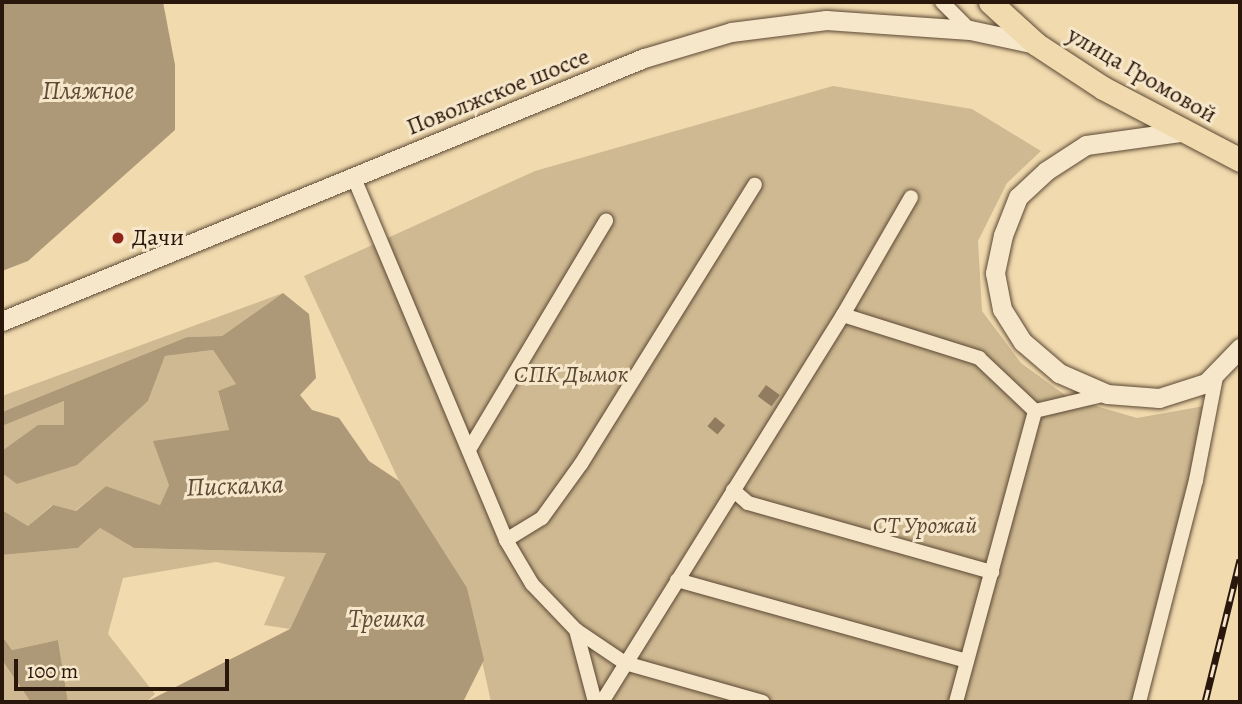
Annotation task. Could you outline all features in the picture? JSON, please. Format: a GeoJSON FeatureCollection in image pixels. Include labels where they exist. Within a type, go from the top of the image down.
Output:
{"type":"FeatureCollection","features":[{"type":"Feature","properties":{"kind":"main road","name":"улица Громовой"},"geometry":{"type":"LineString","coordinates":[[990,2],[1036,44],[1103,88],[1240,160]]}},
{"type":"Feature","properties":{"kind":"main road","name":"Поволжское шоссе"},"geometry":{"type":"LineString","coordinates":[[2,321],[643,58],[731,32],[827,20],[970,30],[1036,44]]}},
{"type":"Feature","properties":{"kind":"main road"},"geometry":{"type":"LineString","coordinates":[[1188,131],[1086,145],[1046,171],[1018,197],[1003,234],[995,273],[1002,309],[1023,342],[1059,373],[1107,394],[1159,398],[1206,383],[1240,348]]}},
{"type":"Feature","properties":{"kind":"street"},"geometry":{"type":"LineString","coordinates":[[942,2],[970,30]]}},
{"type":"Feature","properties":{"kind":"street"},"geometry":{"type":"LineString","coordinates":[[354,178],[470,448],[506,540],[532,584],[576,630],[625,663],[763,702]]}},
{"type":"Feature","properties":{"kind":"street"},"geometry":{"type":"LineString","coordinates":[[506,540],[542,518],[581,464],[755,185]]}},
{"type":"Feature","properties":{"kind":"street"},"geometry":{"type":"LineString","coordinates":[[602,702],[843,315],[911,197]]}},
{"type":"Feature","properties":{"kind":"street"},"geometry":{"type":"LineString","coordinates":[[470,448],[606,220]]}},
{"type":"Feature","properties":{"kind":"street"},"geometry":{"type":"LineString","coordinates":[[843,315],[979,358],[1035,411]]}},
{"type":"Feature","properties":{"kind":"street"},"geometry":{"type":"LineString","coordinates":[[1139,702],[1162,598],[1196,480],[1217,372]]}},
{"type":"Feature","properties":{"kind":"street"},"geometry":{"type":"LineString","coordinates":[[1035,411],[1107,394]]}},
{"type":"Feature","properties":{"kind":"street"},"geometry":{"type":"LineString","coordinates":[[956,702],[1035,411]]}},
{"type":"Feature","properties":{"kind":"street"},"geometry":{"type":"LineString","coordinates":[[733,491],[748,503],[992,572]]}},
{"type":"Feature","properties":{"kind":"street"},"geometry":{"type":"LineString","coordinates":[[677,580],[967,661]]}},
{"type":"Feature","properties":{"kind":"street"},"geometry":{"type":"LineString","coordinates":[[576,630],[595,702]]}},
{"type":"Feature","properties":{"kind":"green space"},"geometry":{"type":"Polygon","coordinates":[[[833,86],[972,109],[1041,151],[1007,183],[978,241],[982,311],[1021,363],[1069,398],[1137,418],[1210,405],[1139,702],[491,702],[466,588],[399,481],[304,276],[535,171],[833,86]]]}},
{"type":"Feature","properties":{"kind":"green space"},"geometry":{"type":"Polygon","coordinates":[[[283,293],[222,336],[187,337],[2,412],[2,396],[283,293]]]}},
{"type":"Feature","properties":{"kind":"green space"},"geometry":{"type":"Polygon","coordinates":[[[213,350],[236,384],[218,392],[229,430],[169,485],[160,505],[106,486],[75,511],[52,505],[28,526],[2,510],[2,473],[18,484],[148,401],[165,356],[213,350]]]}},
{"type":"Feature","properties":{"kind":"green space"},"geometry":{"type":"Polygon","coordinates":[[[64,401],[64,425],[2,451],[2,426],[64,401]]]}},
{"type":"Feature","properties":{"kind":"green space"},"geometry":{"type":"Polygon","coordinates":[[[100,528],[134,548],[327,553],[290,629],[264,625],[285,577],[216,562],[123,578],[108,634],[155,694],[146,702],[68,702],[58,640],[12,650],[2,636],[2,555],[78,548],[100,528]]]}},
{"type":"Feature","properties":{"kind":"green space"},"geometry":{"type":"Polygon","coordinates":[[[2,660],[30,701],[2,702],[2,660]]]}},
{"type":"Feature","properties":{"kind":"water","name":"Пляжное"},"geometry":{"type":"Polygon","coordinates":[[[2,2],[163,2],[175,65],[175,130],[28,261],[2,271],[2,2]]]}},
{"type":"Feature","properties":{"kind":"water","name":"Трешка"},"geometry":{"type":"Polygon","coordinates":[[[283,293],[309,314],[316,378],[300,395],[312,410],[339,418],[369,461],[399,481],[467,588],[484,660],[463,702],[146,702],[290,629],[326,553],[134,548],[100,528],[78,548],[2,555],[2,510],[28,526],[53,505],[76,511],[106,486],[160,505],[169,485],[153,441],[229,430],[218,391],[236,384],[213,350],[165,356],[148,401],[77,465],[17,484],[2,473],[2,451],[38,425],[64,425],[64,401],[2,426],[2,412],[187,337],[222,336],[283,293]]]}},
{"type":"Feature","properties":{"kind":"water"},"geometry":{"type":"Polygon","coordinates":[[[2,636],[12,650],[58,640],[68,702],[23,702],[30,701],[2,660],[2,636]]]}},
{"type":"Feature","properties":{"kind":"building"},"geometry":{"type":"Polygon","coordinates":[[[766,385],[780,395],[772,406],[758,396],[766,385]]]}},
{"type":"Feature","properties":{"kind":"building"},"geometry":{"type":"Polygon","coordinates":[[[715,417],[725,425],[718,435],[707,426],[715,417]]]}},
{"type":"Feature","properties":{"kind":"railway"},"geometry":{"type":"LineString","coordinates":[[1205,702],[1240,559]]}},
{"type":"Feature","properties":{"kind":"place","name":"Дачи"},"geometry":{"type":"Point","coordinates":[118,238]}},
{"type":"Feature","properties":{"kind":"park label","name":"СПК Дымок"},"geometry":{"type":"Point","coordinates":[571,375]}},
{"type":"Feature","properties":{"kind":"park label","name":"СТ Урожай"},"geometry":{"type":"Point","coordinates":[925,526]}},
{"type":"Feature","properties":{"kind":"water label","name":"Пискалка"},"geometry":{"type":"Point","coordinates":[235,486]}}]}
